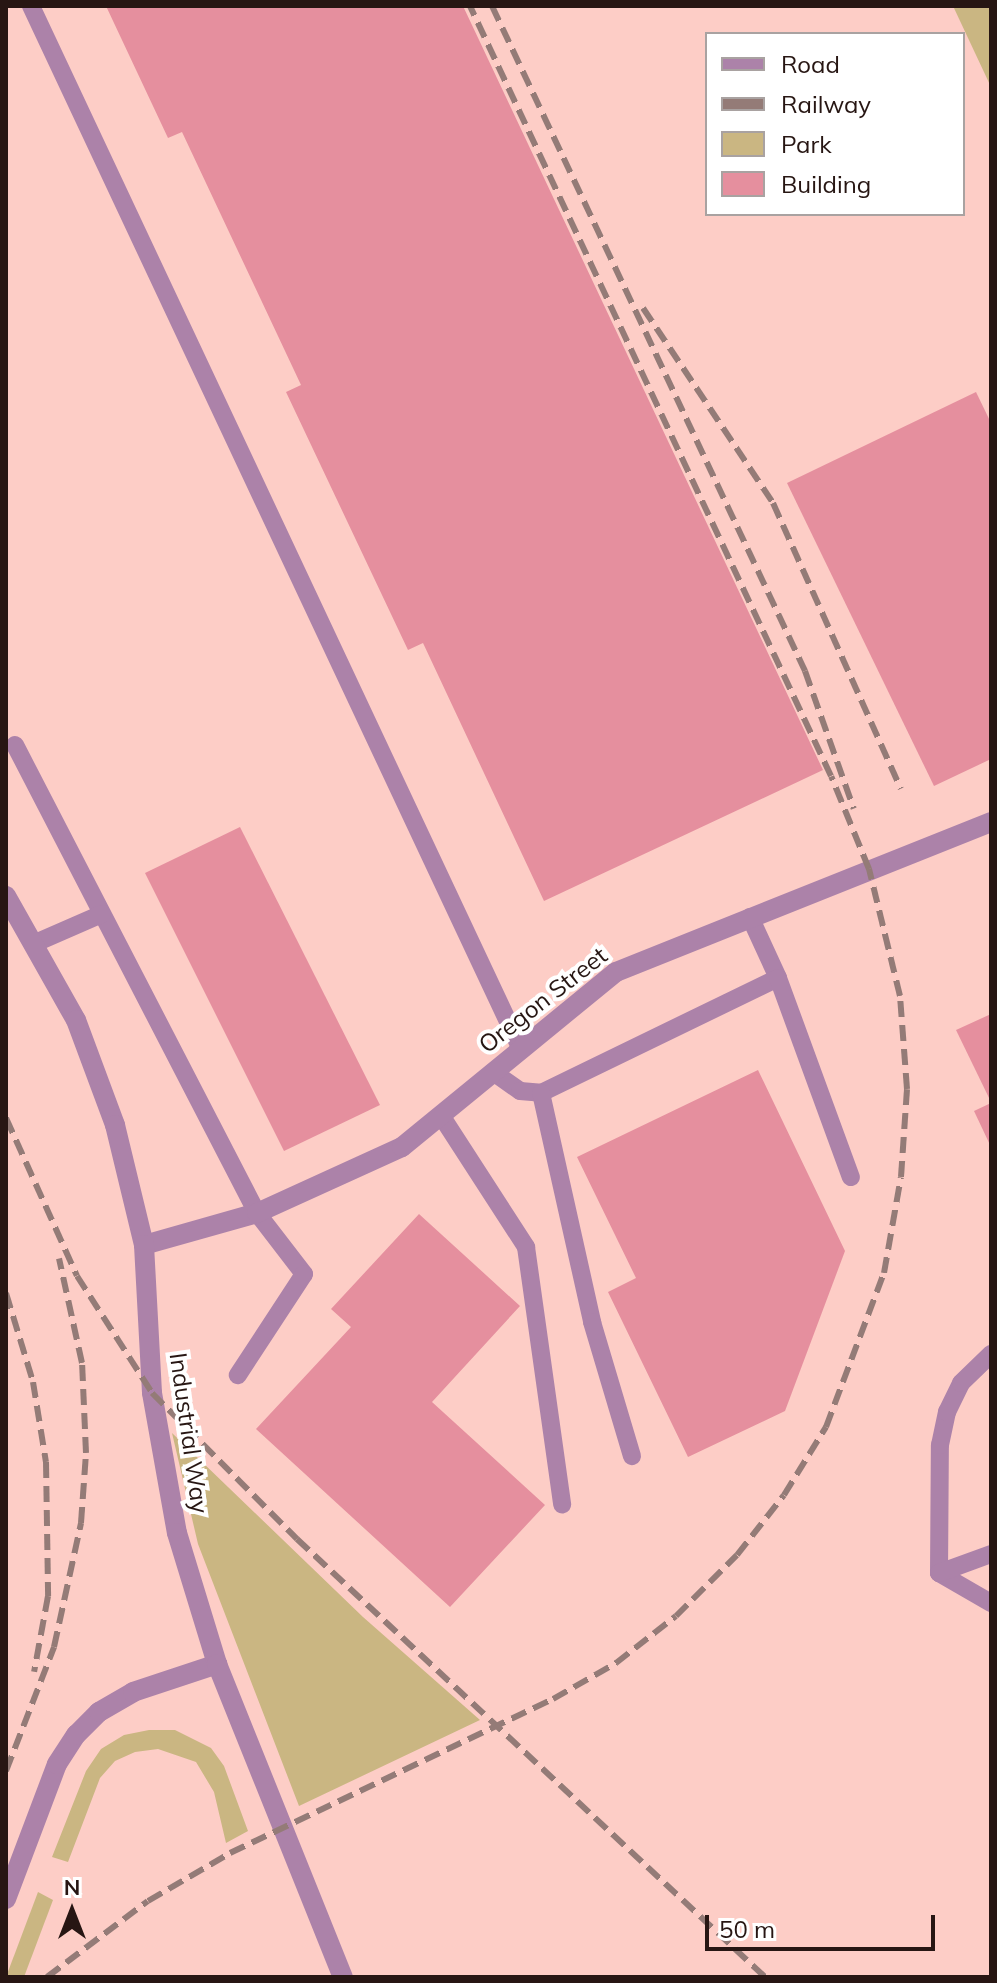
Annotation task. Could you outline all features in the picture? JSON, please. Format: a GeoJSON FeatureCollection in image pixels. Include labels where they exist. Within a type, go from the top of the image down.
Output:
{"type":"FeatureCollection","features":[{"type":"Feature","properties":{"kind":"street","name":"Oregon Street"},"geometry":{"type":"LineString","coordinates":[[144,1245],[257,1213],[347,1176],[402,1147],[442,1117],[520,1047],[616,972],[991,822]]}},
{"type":"Feature","properties":{"kind":"street","name":"Industrial Way"},"geometry":{"type":"LineString","coordinates":[[6,896],[76,1020],[115,1125],[144,1245],[152,1393],[177,1533],[217,1664],[343,1977]]}},
{"type":"Feature","properties":{"kind":"street"},"geometry":{"type":"LineString","coordinates":[[6,1899],[57,1764],[99,1712],[133,1692],[217,1664]]}},
{"type":"Feature","properties":{"kind":"lane"},"geometry":{"type":"LineString","coordinates":[[31,6],[520,1047]]}},
{"type":"Feature","properties":{"kind":"lane"},"geometry":{"type":"LineString","coordinates":[[15,745],[257,1213],[304,1274],[238,1375]]}},
{"type":"Feature","properties":{"kind":"lane"},"geometry":{"type":"LineString","coordinates":[[33,944],[102,914]]}},
{"type":"Feature","properties":{"kind":"lane"},"geometry":{"type":"LineString","coordinates":[[750,917],[778,978],[851,1177]]}},
{"type":"Feature","properties":{"kind":"lane"},"geometry":{"type":"LineString","coordinates":[[493,1072],[520,1091],[541,1093],[778,978]]}},
{"type":"Feature","properties":{"kind":"lane"},"geometry":{"type":"LineString","coordinates":[[541,1093],[592,1322],[632,1456]]}},
{"type":"Feature","properties":{"kind":"lane"},"geometry":{"type":"LineString","coordinates":[[442,1117],[526,1247],[562,1504]]}},
{"type":"Feature","properties":{"kind":"lane"},"geometry":{"type":"LineString","coordinates":[[939,1573],[940,1445],[947,1412],[961,1383],[991,1354]]}},
{"type":"Feature","properties":{"kind":"lane"},"geometry":{"type":"LineString","coordinates":[[939,1573],[991,1554]]}},
{"type":"Feature","properties":{"kind":"lane"},"geometry":{"type":"LineString","coordinates":[[939,1573],[991,1603]]}},
{"type":"Feature","properties":{"kind":"shaded area"},"geometry":{"type":"Polygon","coordinates":[[[6,6],[991,6],[991,1977],[6,1977],[6,6]]]}},
{"type":"Feature","properties":{"kind":"green space"},"geometry":{"type":"Polygon","coordinates":[[[953,6],[991,6],[991,87],[953,6]]]}},
{"type":"Feature","properties":{"kind":"green space"},"geometry":{"type":"Polygon","coordinates":[[[172,1433],[363,1617],[480,1720],[299,1806],[198,1544],[172,1433]]]}},
{"type":"Feature","properties":{"kind":"green space"},"geometry":{"type":"Polygon","coordinates":[[[149,1730],[175,1730],[211,1748],[224,1766],[248,1831],[226,1843],[214,1792],[196,1762],[158,1749],[135,1752],[115,1761],[100,1778],[68,1862],[52,1857],[86,1771],[101,1749],[124,1735],[149,1730]]]}},
{"type":"Feature","properties":{"kind":"green space"},"geometry":{"type":"Polygon","coordinates":[[[38,1892],[53,1900],[24,1977],[6,1977],[38,1892]]]}},
{"type":"Feature","properties":{"kind":"building"},"geometry":{"type":"Polygon","coordinates":[[[106,6],[463,6],[823,770],[544,901],[423,643],[408,650],[286,392],[301,385],[182,132],[168,138],[106,6]]]}},
{"type":"Feature","properties":{"kind":"building"},"geometry":{"type":"Polygon","coordinates":[[[976,392],[991,423],[991,759],[934,786],[787,483],[976,392]]]}},
{"type":"Feature","properties":{"kind":"building"},"geometry":{"type":"Polygon","coordinates":[[[240,827],[380,1105],[284,1151],[145,873],[240,827]]]}},
{"type":"Feature","properties":{"kind":"building"},"geometry":{"type":"Polygon","coordinates":[[[991,1014],[991,1102],[956,1030],[991,1014]]]}},
{"type":"Feature","properties":{"kind":"building"},"geometry":{"type":"Polygon","coordinates":[[[758,1070],[845,1251],[785,1411],[688,1457],[608,1292],[636,1278],[577,1157],[758,1070]]]}},
{"type":"Feature","properties":{"kind":"building"},"geometry":{"type":"Polygon","coordinates":[[[991,1103],[991,1147],[974,1111],[991,1103]]]}},
{"type":"Feature","properties":{"kind":"building"},"geometry":{"type":"Polygon","coordinates":[[[419,1214],[520,1306],[432,1402],[545,1505],[450,1607],[256,1429],[351,1327],[331,1309],[419,1214]]]}},
{"type":"Feature","properties":{"kind":"railway"},"geometry":{"type":"LineString","coordinates":[[47,1977],[148,1901],[230,1853],[553,1699],[616,1663],[676,1616],[737,1555],[784,1495],[826,1427],[884,1273],[901,1177],[907,1089],[900,996],[869,869],[831,776],[470,6]]}},
{"type":"Feature","properties":{"kind":"railway"},"geometry":{"type":"LineString","coordinates":[[492,6],[805,671],[854,809]]}},
{"type":"Feature","properties":{"kind":"railway"},"geometry":{"type":"LineString","coordinates":[[643,308],[773,503],[901,789]]}},
{"type":"Feature","properties":{"kind":"railway"},"geometry":{"type":"LineString","coordinates":[[6,1118],[77,1276],[152,1393],[297,1539],[765,1977]]}},
{"type":"Feature","properties":{"kind":"railway"},"geometry":{"type":"LineString","coordinates":[[6,1771],[54,1647],[81,1523],[86,1453],[82,1363],[59,1258]]}},
{"type":"Feature","properties":{"kind":"railway"},"geometry":{"type":"LineString","coordinates":[[6,1293],[33,1382],[46,1462],[48,1596],[34,1672]]}}]}
